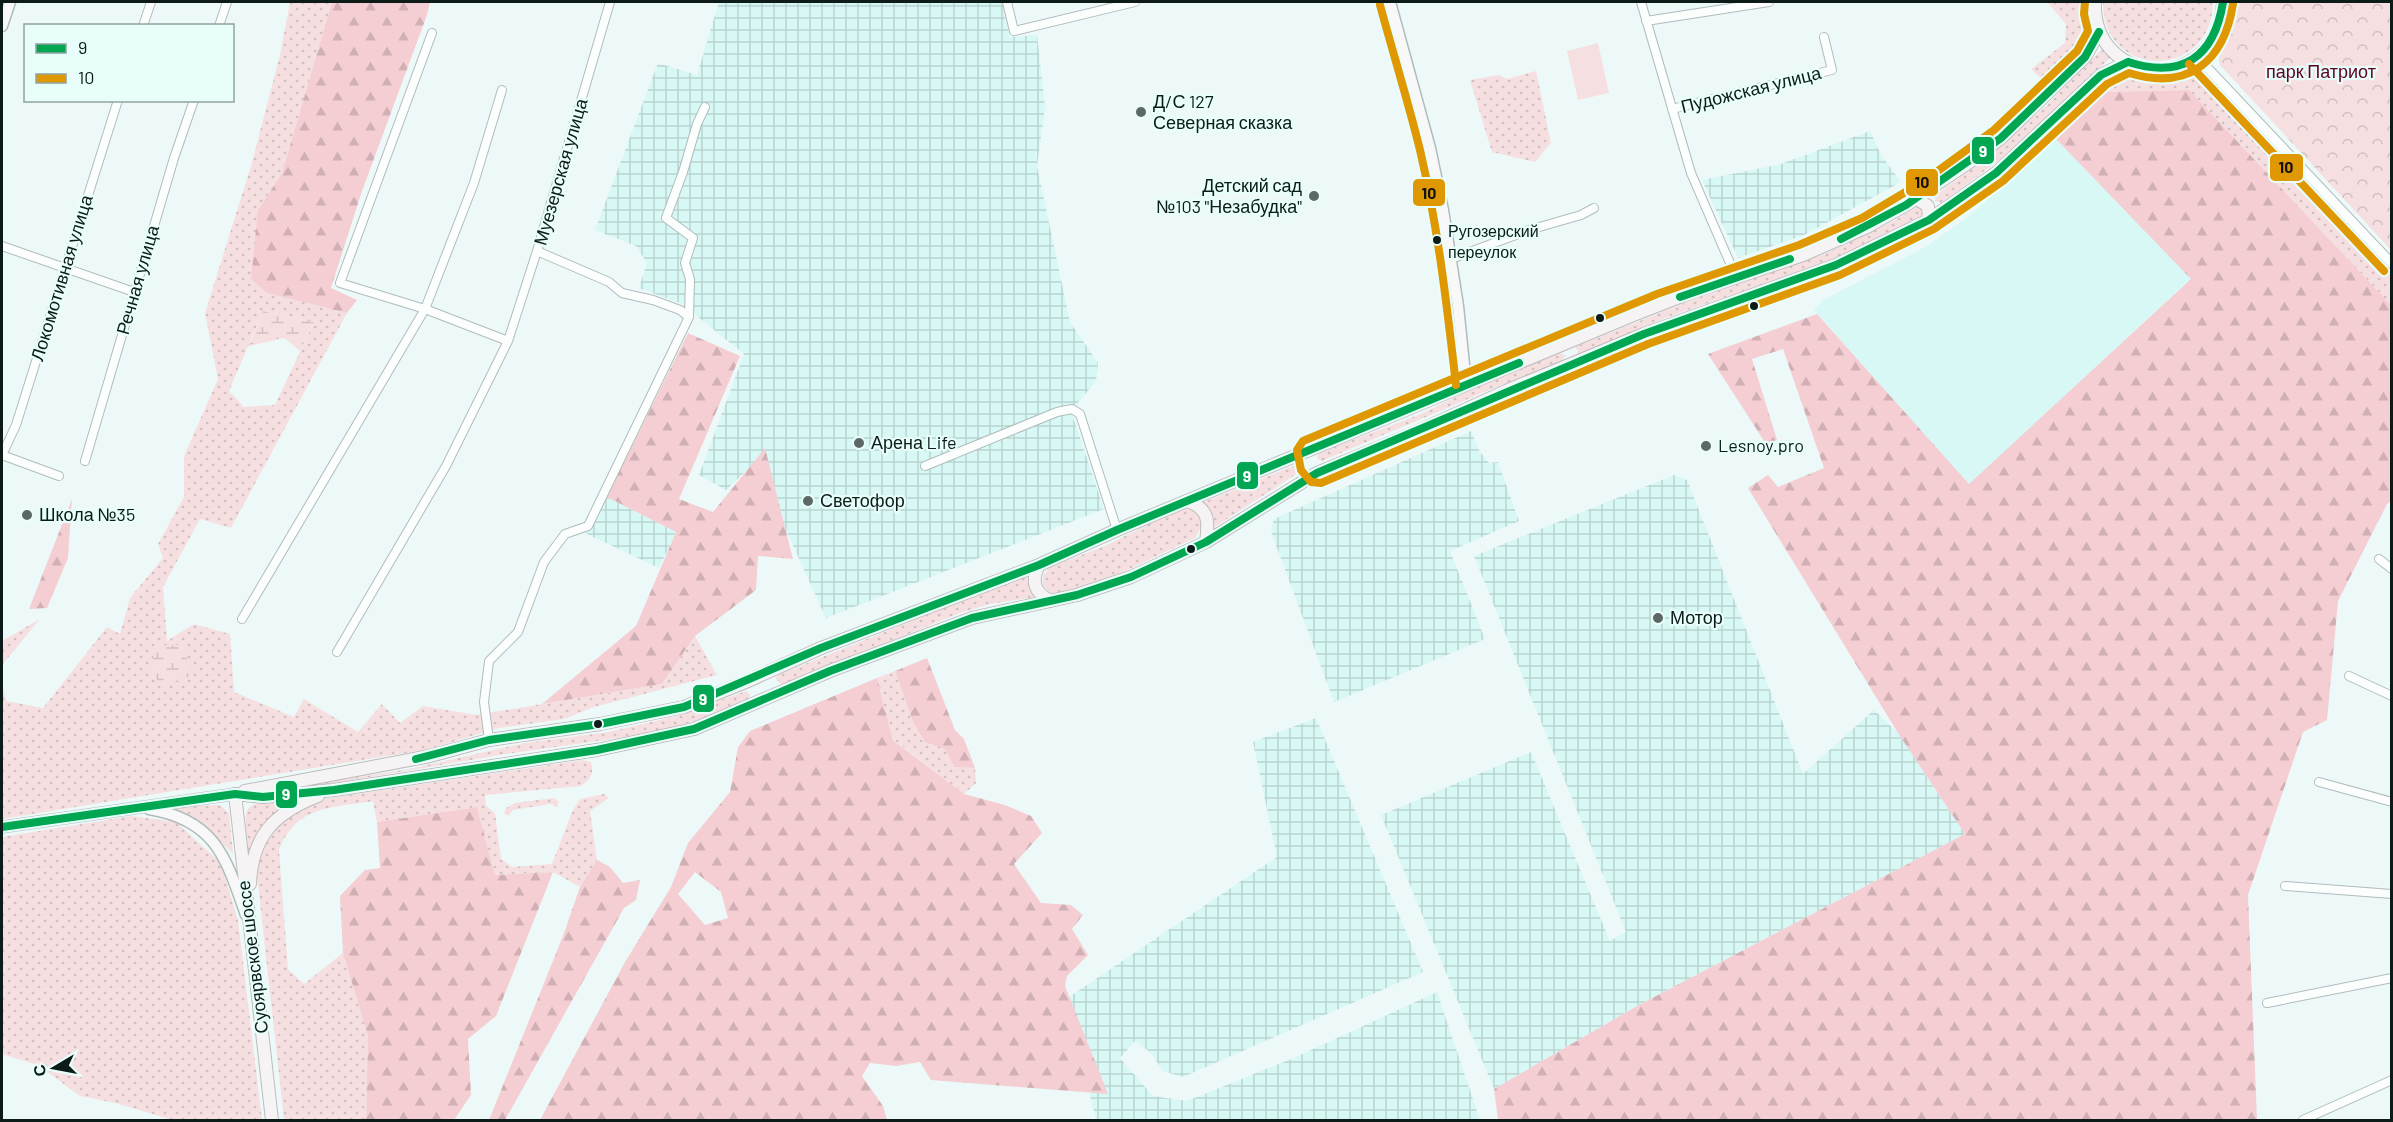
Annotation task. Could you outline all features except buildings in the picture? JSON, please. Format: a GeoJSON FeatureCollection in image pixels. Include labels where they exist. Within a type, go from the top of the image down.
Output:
{"type":"FeatureCollection","features":[{"type":"Feature","properties":{"kind":"main road"},"geometry":{"type":"LineString","coordinates":[[2,26],[10,2]]}},
{"type":"Feature","properties":{"kind":"main road"},"geometry":{"type":"LineString","coordinates":[[1390,2],[1430,148],[1451,258],[1467,384]]}},
{"type":"Feature","properties":{"kind":"main road"},"geometry":{"type":"LineString","coordinates":[[2095,2],[2094,13],[2100,32],[2111,49],[2128,62],[2145,68],[2163,70],[2181,66],[2197,57],[2209,46],[2217,32],[2223,2]]}},
{"type":"Feature","properties":{"kind":"main road"},"geometry":{"type":"LineString","coordinates":[[2,827],[235,794],[430,756],[489,740],[637,718],[684,706],[748,681],[820,648],[1039,565],[1117,530],[1661,304],[1829,244],[1868,226],[1917,199],[2001,138],[2085,57],[2100,32]]}},
{"type":"Feature","properties":{"kind":"main road"},"geometry":{"type":"LineString","coordinates":[[235,794],[263,797],[334,790],[642,741],[694,729],[758,704],[830,671],[972,618],[1077,595],[1131,577],[1206,542],[1317,473],[1681,319],[1836,265],[1929,220],[1996,173],[2101,75],[2128,62]]}},
{"type":"Feature","properties":{"kind":"main road"},"geometry":{"type":"LineString","coordinates":[[1930,190],[1933,204],[1945,210]]}},
{"type":"Feature","properties":{"kind":"main road"},"geometry":{"type":"LineString","coordinates":[[1917,199],[1928,206],[1929,220]]}},
{"type":"Feature","properties":{"kind":"main road"},"geometry":{"type":"LineString","coordinates":[[1563,345],[1574,354],[1572,364]]}},
{"type":"Feature","properties":{"kind":"main road"},"geometry":{"type":"LineString","coordinates":[[1307,451],[1311,469],[1317,473]]}},
{"type":"Feature","properties":{"kind":"main road"},"geometry":{"type":"LineString","coordinates":[[1187,501],[1197,504],[1206,514],[1208,527],[1206,542]]}},
{"type":"Feature","properties":{"kind":"main road"},"geometry":{"type":"LineString","coordinates":[[1039,565],[1034,575],[1035,586],[1041,596],[1051,601]]}},
{"type":"Feature","properties":{"kind":"main road"},"geometry":{"type":"LineString","coordinates":[[771,670],[774,687],[780,693]]}},
{"type":"Feature","properties":{"kind":"main road"},"geometry":{"type":"LineString","coordinates":[[748,681],[758,695],[758,704]]}},
{"type":"Feature","properties":{"kind":"main road"},"geometry":{"type":"LineString","coordinates":[[249,924],[253,857],[262,836],[275,820],[296,805],[334,790]]}},
{"type":"Feature","properties":{"kind":"main road","name":"Суоярвское шоссе"},"geometry":{"type":"LineString","coordinates":[[235,794],[272,1120]]}},
{"type":"Feature","properties":{"kind":"main road"},"geometry":{"type":"LineString","coordinates":[[137,807],[170,812],[189,821],[213,841],[227,860],[249,924]]}},
{"type":"Feature","properties":{"kind":"street"},"geometry":{"type":"LineString","coordinates":[[144,24],[151,2]]}},
{"type":"Feature","properties":{"kind":"street"},"geometry":{"type":"LineString","coordinates":[[220,24],[227,2]]}},
{"type":"Feature","properties":{"kind":"street","name":"Муезерская улица"},"geometry":{"type":"LineString","coordinates":[[337,652],[446,466],[508,341],[537,251],[610,2]]}},
{"type":"Feature","properties":{"kind":"street"},"geometry":{"type":"LineString","coordinates":[[1007,2],[1014,31],[1135,2]]}},
{"type":"Feature","properties":{"kind":"street"},"geometry":{"type":"LineString","coordinates":[[1641,2],[1691,173],[1736,277]]}},
{"type":"Feature","properties":{"kind":"street"},"geometry":{"type":"LineString","coordinates":[[1646,21],[1769,2]]}},
{"type":"Feature","properties":{"kind":"street"},"geometry":{"type":"LineString","coordinates":[[432,33],[340,284],[424,309],[508,341]]}},
{"type":"Feature","properties":{"kind":"street","name":"Пудожская улица"},"geometry":{"type":"LineString","coordinates":[[1672,109],[1832,70],[1824,36]]}},
{"type":"Feature","properties":{"kind":"street"},"geometry":{"type":"LineString","coordinates":[[2197,57],[2391,264]]}},
{"type":"Feature","properties":{"kind":"street"},"geometry":{"type":"LineString","coordinates":[[242,619],[424,309],[474,183],[502,90]]}},
{"type":"Feature","properties":{"kind":"street","name":"Локомотивная улица"},"geometry":{"type":"LineString","coordinates":[[2,455],[16,425],[117,102]]}},
{"type":"Feature","properties":{"kind":"street","name":"Речная улица"},"geometry":{"type":"LineString","coordinates":[[85,461],[174,158],[193,102]]}},
{"type":"Feature","properties":{"kind":"street"},"geometry":{"type":"LineString","coordinates":[[489,740],[484,702],[489,661],[518,632],[544,562],[565,534],[588,526],[689,316],[690,279],[685,264],[693,238],[666,218],[697,124],[705,107]]}},
{"type":"Feature","properties":{"kind":"street"},"geometry":{"type":"LineString","coordinates":[[1451,258],[1529,230],[1581,215],[1594,208]]}},
{"type":"Feature","properties":{"kind":"street"},"geometry":{"type":"LineString","coordinates":[[2,246],[134,292]]}},
{"type":"Feature","properties":{"kind":"street"},"geometry":{"type":"LineString","coordinates":[[537,251],[609,282],[622,293],[653,300],[680,310],[689,316]]}},
{"type":"Feature","properties":{"kind":"street"},"geometry":{"type":"LineString","coordinates":[[925,466],[1058,411],[1072,409],[1080,414],[1117,530]]}},
{"type":"Feature","properties":{"kind":"street"},"geometry":{"type":"LineString","coordinates":[[2,455],[59,476]]}},
{"type":"Feature","properties":{"kind":"street"},"geometry":{"type":"LineString","coordinates":[[2379,559],[2391,569]]}},
{"type":"Feature","properties":{"kind":"street"},"geometry":{"type":"LineString","coordinates":[[2349,676],[2391,696]]}},
{"type":"Feature","properties":{"kind":"street"},"geometry":{"type":"LineString","coordinates":[[2319,782],[2391,802]]}},
{"type":"Feature","properties":{"kind":"street"},"geometry":{"type":"LineString","coordinates":[[2285,886],[2391,894]]}},
{"type":"Feature","properties":{"kind":"street"},"geometry":{"type":"LineString","coordinates":[[2268,1003],[2391,978]]}},
{"type":"Feature","properties":{"kind":"street"},"geometry":{"type":"LineString","coordinates":[[2303,1120],[2391,1080]]}},
{"type":"Feature","properties":{"kind":"shaded area"},"geometry":{"type":"Polygon","coordinates":[[[719,2],[1002,2],[1010,37],[1037,35],[1045,107],[1037,166],[1070,322],[1098,363],[1096,381],[1071,411],[1104,509],[826,618],[785,528],[761,457],[726,490],[699,475],[744,354],[682,304],[639,288],[647,263],[636,246],[595,230],[658,63],[697,75],[719,2]]]}},
{"type":"Feature","properties":{"kind":"shaded area"},"geometry":{"type":"Polygon","coordinates":[[[1870,131],[1881,155],[1901,182],[1804,235],[1738,258],[1702,180],[1781,164],[1870,131]]]}},
{"type":"Feature","properties":{"kind":"shaded area"},"geometry":{"type":"Polygon","coordinates":[[[2055,138],[2191,278],[1969,485],[1814,310],[1823,300],[1927,246],[1973,213],[2055,138]]]}},
{"type":"Feature","properties":{"kind":"shaded area"},"geometry":{"type":"Polygon","coordinates":[[[1471,431],[1480,452],[1489,463],[1498,462],[1519,521],[1450,551],[1485,639],[1334,702],[1273,537],[1271,529],[1274,519],[1471,431]]]}},
{"type":"Feature","properties":{"kind":"shaded area"},"geometry":{"type":"Polygon","coordinates":[[[1674,475],[1687,480],[1803,774],[1874,710],[1898,733],[1965,834],[1637,1006],[1494,1089],[1381,815],[1531,752],[1610,941],[1626,932],[1474,556],[1674,475]]]}},
{"type":"Feature","properties":{"kind":"shaded area"},"geometry":{"type":"Polygon","coordinates":[[[607,497],[676,532],[659,568],[585,533],[607,497]]]}},
{"type":"Feature","properties":{"kind":"shaded area"},"geometry":{"type":"Polygon","coordinates":[[[1316,718],[1423,972],[1183,1077],[1163,1071],[1150,1052],[1135,1041],[1120,1058],[1153,1096],[1187,1101],[1296,1057],[1437,992],[1480,1120],[1096,1120],[1066,999],[1277,857],[1253,742],[1316,718]]]}},
{"type":"Feature","properties":{"kind":"green space"},"geometry":{"type":"Polygon","coordinates":[[[290,2],[332,2],[282,173],[258,210],[267,293],[347,313],[231,528],[200,519],[163,587],[167,641],[194,624],[230,634],[234,692],[294,717],[304,699],[358,732],[382,704],[400,723],[423,706],[476,715],[662,684],[695,636],[717,675],[594,707],[564,719],[498,728],[430,749],[2,819],[2,684],[6,701],[43,708],[107,627],[120,634],[130,598],[163,558],[158,544],[184,497],[184,456],[218,379],[205,313],[251,166],[280,55],[290,2]],[[263,311],[229,391],[244,407],[275,405],[314,322],[263,311]]]}},
{"type":"Feature","properties":{"kind":"green space"},"geometry":{"type":"Polygon","coordinates":[[[332,2],[430,2],[361,194],[331,288],[357,300],[347,313],[267,293],[251,279],[258,210],[282,173],[332,2]]]}},
{"type":"Feature","properties":{"kind":"green space"},"geometry":{"type":"Polygon","coordinates":[[[2047,2],[2087,2],[2090,30],[2087,43],[2079,53],[2058,69],[2054,68],[2042,79],[2031,69],[2065,43],[2066,24],[2047,2]]]}},
{"type":"Feature","properties":{"kind":"green space"},"geometry":{"type":"Polygon","coordinates":[[[2103,2],[2213,2],[2208,28],[2195,46],[2177,57],[2157,61],[2137,57],[2120,46],[2107,28],[2103,2]]]}},
{"type":"Feature","properties":{"kind":"green space","name":"парк Патриот"},"geometry":{"type":"Polygon","coordinates":[[[2234,2],[2391,2],[2391,250],[2220,65],[2220,50],[2230,24],[2234,2]]]}},
{"type":"Feature","properties":{"kind":"green space"},"geometry":{"type":"Polygon","coordinates":[[[1598,43],[1609,93],[1578,100],[1567,51],[1598,43]]]}},
{"type":"Feature","properties":{"kind":"green space"},"geometry":{"type":"Polygon","coordinates":[[[2102,49],[2110,58],[2005,156],[1941,203],[1935,201],[1936,195],[1993,153],[2048,104],[2102,49]]]}},
{"type":"Feature","properties":{"kind":"green space"},"geometry":{"type":"Polygon","coordinates":[[[2185,68],[2197,70],[2214,83],[2391,273],[2391,305],[2189,90],[2104,92],[2055,138],[2100,87],[2121,72],[2130,70],[2158,75],[2185,68]]]}},
{"type":"Feature","properties":{"kind":"green space"},"geometry":{"type":"Polygon","coordinates":[[[1536,71],[1551,143],[1535,162],[1492,152],[1470,80],[1499,75],[1507,79],[1536,71]]]}},
{"type":"Feature","properties":{"kind":"green space"},"geometry":{"type":"Polygon","coordinates":[[[2189,90],[2391,305],[2391,501],[2387,504],[2338,601],[2327,720],[2303,732],[2248,895],[2257,1120],[1498,1120],[1494,1089],[1637,1006],[1965,834],[1898,733],[1748,488],[1768,475],[1778,487],[1824,468],[1783,349],[1752,359],[1777,440],[1766,444],[1708,354],[1817,314],[1969,484],[2191,279],[2055,138],[2104,92],[2189,90]]]}},
{"type":"Feature","properties":{"kind":"green space"},"geometry":{"type":"Polygon","coordinates":[[[1919,205],[1923,205],[1924,215],[1895,231],[1824,263],[1665,318],[1577,356],[1578,351],[1575,347],[1704,295],[1824,254],[1892,222],[1919,205]]]}},
{"type":"Feature","properties":{"kind":"green space"},"geometry":{"type":"Polygon","coordinates":[[[263,311],[314,322],[300,351],[284,338],[249,346],[263,311]]]}},
{"type":"Feature","properties":{"kind":"green space"},"geometry":{"type":"Polygon","coordinates":[[[688,333],[740,356],[679,499],[713,512],[765,448],[793,559],[758,556],[756,590],[695,636],[662,684],[542,704],[636,626],[676,532],[607,497],[688,333]]]}},
{"type":"Feature","properties":{"kind":"green space"},"geometry":{"type":"Polygon","coordinates":[[[1559,353],[1566,355],[1561,362],[1322,461],[1317,459],[1318,453],[1416,416],[1491,380],[1559,353]]]}},
{"type":"Feature","properties":{"kind":"green space"},"geometry":{"type":"Polygon","coordinates":[[[1300,463],[1303,470],[1213,528],[1214,517],[1204,502],[1300,463]]]}},
{"type":"Feature","properties":{"kind":"green space"},"geometry":{"type":"Polygon","coordinates":[[[72,499],[68,558],[47,608],[29,609],[72,499]]]}},
{"type":"Feature","properties":{"kind":"green space"},"geometry":{"type":"Polygon","coordinates":[[[1187,508],[1197,514],[1201,520],[1195,538],[1123,572],[1061,594],[1052,594],[1043,586],[1043,576],[1049,568],[1107,545],[1179,509],[1187,508]]]}},
{"type":"Feature","properties":{"kind":"green space"},"geometry":{"type":"Polygon","coordinates":[[[1026,575],[1030,590],[1035,597],[990,604],[960,613],[782,685],[775,678],[780,674],[1026,575]]]}},
{"type":"Feature","properties":{"kind":"green space"},"geometry":{"type":"Polygon","coordinates":[[[40,619],[2,665],[2,641],[40,619]]]}},
{"type":"Feature","properties":{"kind":"green space"},"geometry":{"type":"Polygon","coordinates":[[[155,640],[167,646],[183,644],[192,676],[163,685],[151,674],[155,640]]]}},
{"type":"Feature","properties":{"kind":"green space"},"geometry":{"type":"Polygon","coordinates":[[[927,658],[955,730],[964,739],[975,768],[954,767],[945,749],[925,742],[913,722],[895,671],[927,658]]]}},
{"type":"Feature","properties":{"kind":"green space"},"geometry":{"type":"Polygon","coordinates":[[[895,671],[913,722],[945,749],[954,767],[975,768],[976,783],[964,794],[893,739],[877,678],[895,671]]]}},
{"type":"Feature","properties":{"kind":"green space"},"geometry":{"type":"Polygon","coordinates":[[[877,678],[893,740],[964,794],[1005,805],[1031,816],[1042,833],[1014,864],[1041,903],[1071,905],[1083,915],[1072,929],[1088,955],[1067,976],[1065,986],[1108,1094],[931,1080],[920,1062],[896,1066],[870,1063],[862,1076],[883,1106],[887,1120],[540,1120],[625,962],[671,887],[688,843],[730,792],[738,747],[750,731],[877,678]],[[695,872],[678,894],[705,925],[728,918],[721,892],[695,872]]]}},
{"type":"Feature","properties":{"kind":"green space"},"geometry":{"type":"Polygon","coordinates":[[[746,691],[750,695],[747,701],[706,718],[647,734],[506,754],[293,790],[289,788],[409,769],[525,743],[608,732],[677,716],[746,691]]]}},
{"type":"Feature","properties":{"kind":"green space"},"geometry":{"type":"Polygon","coordinates":[[[583,760],[591,762],[592,773],[581,786],[485,795],[486,806],[495,813],[501,859],[512,867],[552,864],[572,812],[580,799],[604,794],[609,798],[590,811],[597,860],[580,887],[553,872],[495,875],[477,807],[377,822],[373,801],[317,811],[295,824],[286,835],[279,850],[288,969],[304,984],[343,953],[368,1036],[366,1120],[284,1120],[257,875],[265,845],[276,826],[295,812],[323,799],[583,760]]]}},
{"type":"Feature","properties":{"kind":"green space"},"geometry":{"type":"Polygon","coordinates":[[[554,798],[559,802],[557,807],[550,804],[513,810],[508,816],[504,813],[506,808],[515,803],[554,798]]]}},
{"type":"Feature","properties":{"kind":"green space"},"geometry":{"type":"Polygon","coordinates":[[[297,799],[273,817],[249,856],[246,814],[249,808],[264,802],[297,799]]]}},
{"type":"Feature","properties":{"kind":"green space"},"geometry":{"type":"Polygon","coordinates":[[[220,805],[229,813],[233,854],[216,837],[172,807],[220,805]]]}},
{"type":"Feature","properties":{"kind":"green space"},"geometry":{"type":"Polygon","coordinates":[[[477,807],[495,875],[553,872],[496,1016],[468,1039],[471,1095],[454,1120],[366,1120],[368,1036],[343,953],[340,896],[365,870],[380,868],[377,822],[477,807]]]}},
{"type":"Feature","properties":{"kind":"green space"},"geometry":{"type":"Polygon","coordinates":[[[131,816],[176,822],[221,863],[238,920],[262,1120],[173,1120],[115,1103],[80,1096],[38,1065],[2,1054],[2,837],[131,816]]]}},
{"type":"Feature","properties":{"kind":"green space"},"geometry":{"type":"Polygon","coordinates":[[[597,860],[610,867],[623,883],[640,880],[636,900],[624,908],[505,1120],[489,1120],[563,936],[580,887],[597,860]]]}},
{"type":"Feature","properties":{"kind":"transit line","name":"10"},"geometry":{"type":"LineString","coordinates":[[2085,2],[2084,14],[2088,31],[2077,51],[1994,130],[1924,181],[1862,218],[1799,245],[1657,294],[1303,441],[1297,450],[1301,470],[1311,482],[1321,483],[1648,344],[1840,275],[1934,229],[2003,181],[2107,84],[2129,73],[2150,78],[2169,78],[2200,67],[2212,56],[2221,42],[2233,4]]}},
{"type":"Feature","properties":{"kind":"transit line","name":"9"},"geometry":{"type":"LineString","coordinates":[[2128,62],[2147,67],[2164,68],[2192,59],[2203,50],[2212,37],[2219,21],[2223,2]]}},
{"type":"Feature","properties":{"kind":"transit line","name":"10"},"geometry":{"type":"LineString","coordinates":[[1380,5],[1411,113],[1432,208],[1456,385]]}},
{"type":"Feature","properties":{"kind":"transit line","name":"9"},"geometry":{"type":"LineString","coordinates":[[1841,239],[1906,205],[2001,138],[2085,57],[2099,32]]}},
{"type":"Feature","properties":{"kind":"transit line","name":"9"},"geometry":{"type":"LineString","coordinates":[[2,827],[235,794],[263,797],[334,790],[597,750],[694,729],[830,671],[972,618],[1077,595],[1131,577],[1206,542],[1317,473],[1644,334],[1836,265],[1929,220],[1996,173],[2101,75],[2128,62]]}},
{"type":"Feature","properties":{"kind":"transit line","name":"10"},"geometry":{"type":"LineString","coordinates":[[2189,64],[2384,271]]}},
{"type":"Feature","properties":{"kind":"transit line","name":"9"},"geometry":{"type":"LineString","coordinates":[[1680,297],[1790,259]]}},
{"type":"Feature","properties":{"kind":"transit line","name":"9"},"geometry":{"type":"LineString","coordinates":[[416,759],[489,740],[600,724],[684,707],[821,648],[1039,565],[1117,530],[1519,363]]}},
{"type":"Feature","properties":{"kind":"place","name":"Д/С 127 Северная сказка"},"geometry":{"type":"Point","coordinates":[1141,112]}},
{"type":"Feature","properties":{"kind":"place","name":"Детский сад №103 \"Незабудка\""},"geometry":{"type":"Point","coordinates":[1314,196]}},
{"type":"Feature","properties":{"kind":"place","name":"Ругозерский переулок"},"geometry":{"type":"Point","coordinates":[1437,240]}},
{"type":"Feature","properties":{"kind":"place","name":"Арена Life"},"geometry":{"type":"Point","coordinates":[859,443]}},
{"type":"Feature","properties":{"kind":"place","name":"Lesnoy.pro"},"geometry":{"type":"Point","coordinates":[1706,446]}},
{"type":"Feature","properties":{"kind":"place","name":"Светофор"},"geometry":{"type":"Point","coordinates":[808,501]}},
{"type":"Feature","properties":{"kind":"place","name":"Школа №35"},"geometry":{"type":"Point","coordinates":[27,515]}},
{"type":"Feature","properties":{"kind":"place","name":"Мотор"},"geometry":{"type":"Point","coordinates":[1658,618]}}]}
